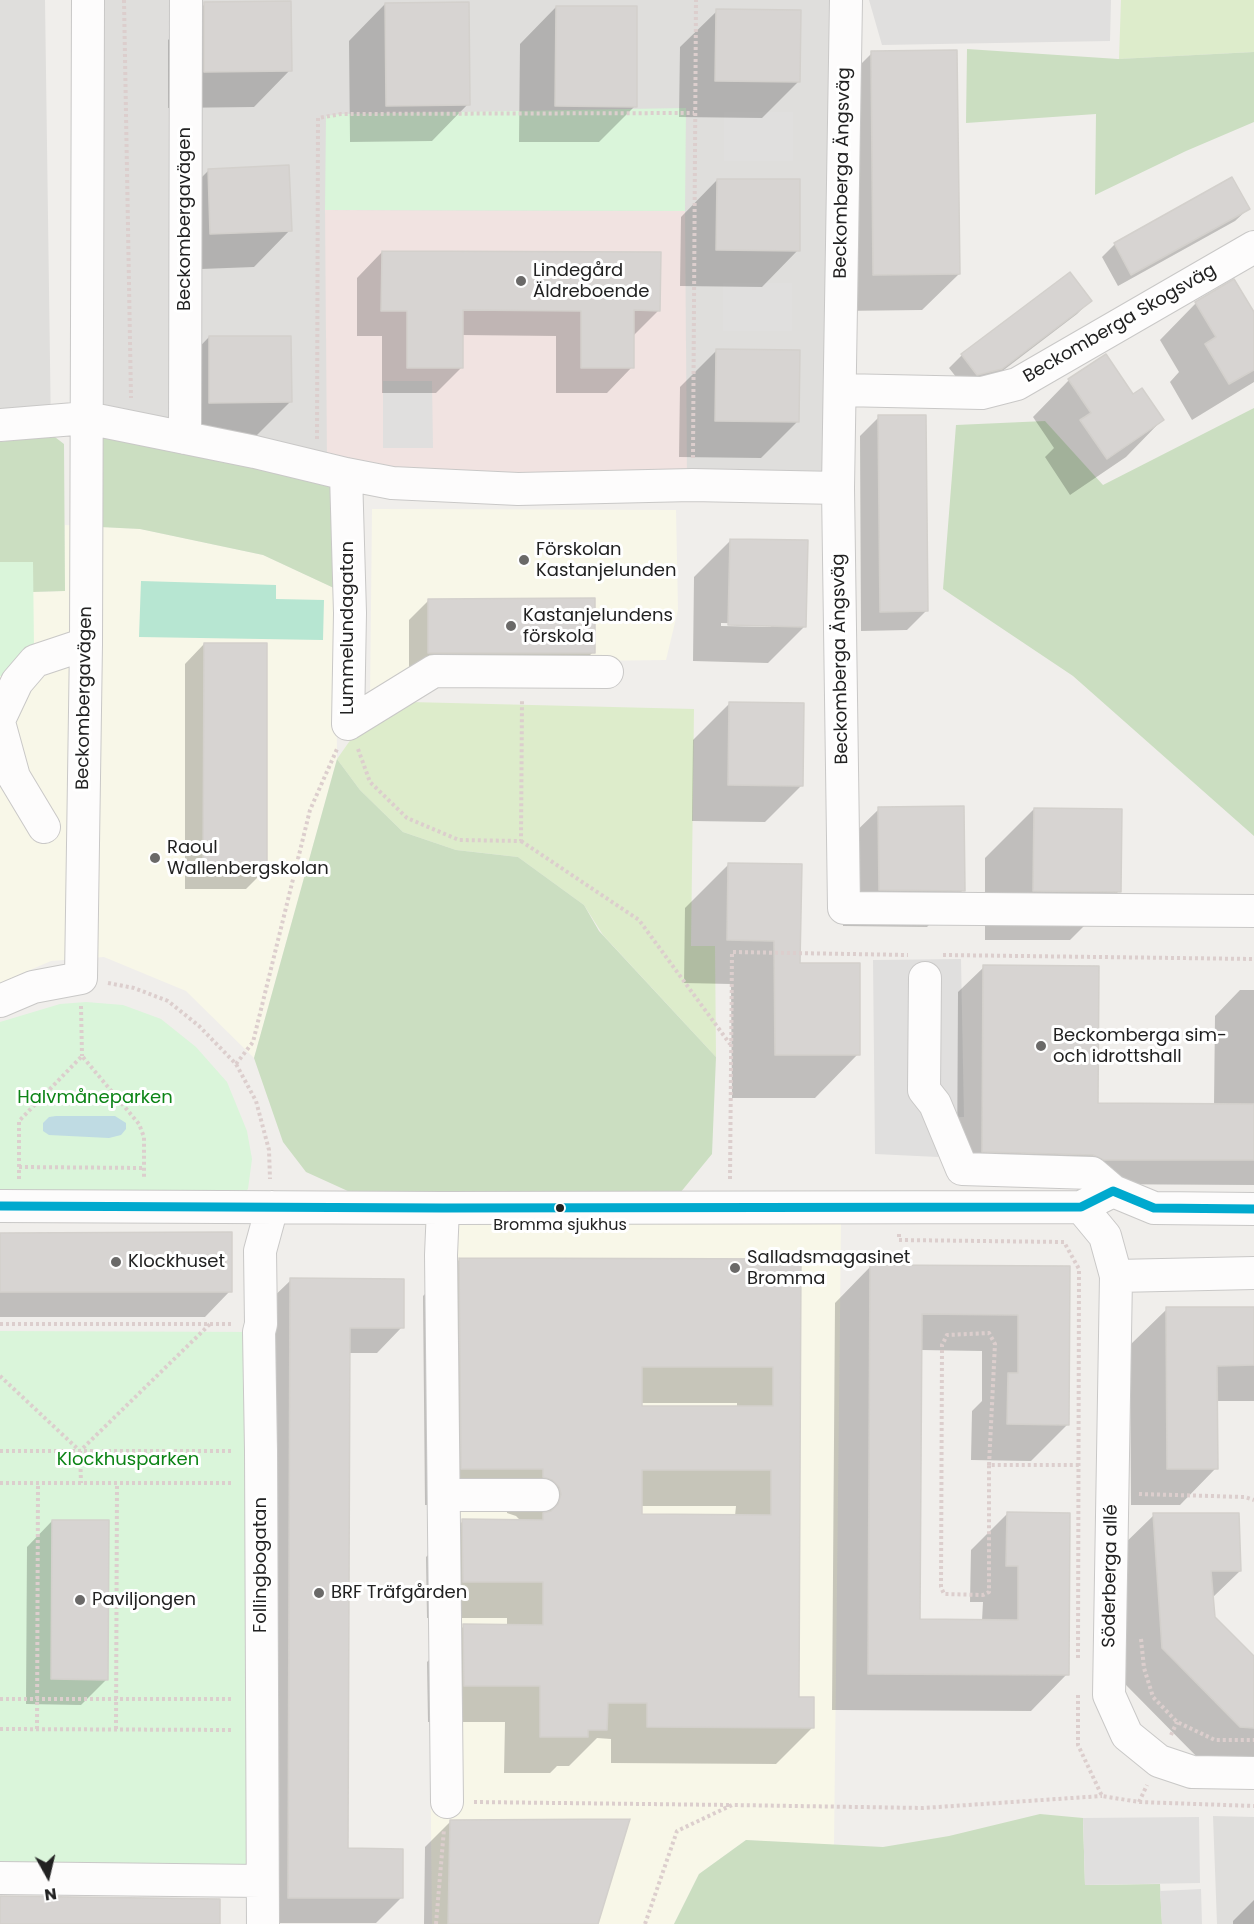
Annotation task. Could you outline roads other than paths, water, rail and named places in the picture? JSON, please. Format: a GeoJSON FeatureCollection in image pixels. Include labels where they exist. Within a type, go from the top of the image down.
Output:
{"type":"FeatureCollection","features":[{"type":"Feature","properties":{"kind":"street","name":"Beckombergavägen"},"geometry":{"type":"LineString","coordinates":[[0,1001],[33,987],[81,978],[86,644],[88,0]]}},
{"type":"Feature","properties":{"kind":"street","name":"Beckombergavägen"},"geometry":{"type":"LineString","coordinates":[[185,438],[186,0]]}},
{"type":"Feature","properties":{"kind":"street","name":"Beckomberga Ängsväg"},"geometry":{"type":"LineString","coordinates":[[846,0],[838,488],[844,908],[1254,911]]}},
{"type":"Feature","properties":{"kind":"street","name":"Beckomberga Skogsväg"},"geometry":{"type":"LineString","coordinates":[[840,390],[982,393],[1017,384],[1254,247]]}},
{"type":"Feature","properties":{"kind":"street"},"geometry":{"type":"LineString","coordinates":[[0,425],[87,418],[392,483],[518,489],[692,485],[838,488]]}},
{"type":"Feature","properties":{"kind":"street","name":"Lummelundagatan"},"geometry":{"type":"LineString","coordinates":[[332,471],[350,613],[348,724],[434,671],[607,672]]}},
{"type":"Feature","properties":{"kind":"street"},"geometry":{"type":"LineString","coordinates":[[0,718],[17,682],[35,661],[86,644]]}},
{"type":"Feature","properties":{"kind":"street"},"geometry":{"type":"LineString","coordinates":[[0,726],[14,777],[44,826]]}},
{"type":"Feature","properties":{"kind":"street"},"geometry":{"type":"LineString","coordinates":[[925,978],[924,1090],[935,1104],[962,1169],[1092,1173],[1113,1191],[1154,1208],[1254,1209]]}},
{"type":"Feature","properties":{"kind":"street"},"geometry":{"type":"LineString","coordinates":[[0,1206],[1081,1207],[1113,1191]]}},
{"type":"Feature","properties":{"kind":"street","name":"Follingbogatan"},"geometry":{"type":"LineString","coordinates":[[262,1924],[260,1251],[272,1207]]}},
{"type":"Feature","properties":{"kind":"street","name":"Söderberga allé"},"geometry":{"type":"LineString","coordinates":[[1081,1207],[1105,1236],[1116,1276],[1113,1465],[1130,1498],[1109,1695],[1127,1735],[1159,1761],[1192,1772],[1254,1773]]}},
{"type":"Feature","properties":{"kind":"street"},"geometry":{"type":"LineString","coordinates":[[443,1208],[441,1255],[447,1802]]}},
{"type":"Feature","properties":{"kind":"street"},"geometry":{"type":"LineString","coordinates":[[1116,1276],[1254,1273]]}},
{"type":"Feature","properties":{"kind":"street"},"geometry":{"type":"LineString","coordinates":[[444,1495],[543,1495]]}},
{"type":"Feature","properties":{"kind":"street"},"geometry":{"type":"LineString","coordinates":[[0,1878],[261,1881]]}},
{"type":"Feature","properties":{"kind":"water"},"geometry":{"type":"Polygon","coordinates":[[[115,1116],[126,1123],[126,1129],[121,1135],[109,1138],[49,1135],[43,1131],[43,1123],[49,1117],[115,1116]]]}},
{"type":"Feature","properties":{"kind":"place","name":"Lindegård Äldreboende"},"geometry":{"type":"Point","coordinates":[521,281]}},
{"type":"Feature","properties":{"kind":"place","name":"Förskolan Kastanjelunden"},"geometry":{"type":"Point","coordinates":[524,560]}},
{"type":"Feature","properties":{"kind":"place","name":"Kastanjelundens förskola"},"geometry":{"type":"Point","coordinates":[511,626]}},
{"type":"Feature","properties":{"kind":"place","name":"Raoul Wallenbergskolan"},"geometry":{"type":"Point","coordinates":[155,858]}},
{"type":"Feature","properties":{"kind":"place","name":"Beckomberga sim- och idrottshall"},"geometry":{"type":"Point","coordinates":[1041,1046]}},
{"type":"Feature","properties":{"kind":"place","name":"Bromma sjukhus"},"geometry":{"type":"Point","coordinates":[560,1208]}},
{"type":"Feature","properties":{"kind":"place","name":"Klockhuset"},"geometry":{"type":"Point","coordinates":[116,1262]}},
{"type":"Feature","properties":{"kind":"place","name":"Salladsmagasinet Bromma"},"geometry":{"type":"Point","coordinates":[735,1268]}},
{"type":"Feature","properties":{"kind":"place","name":"BRF Träfgården"},"geometry":{"type":"Point","coordinates":[319,1593]}},
{"type":"Feature","properties":{"kind":"place","name":"Paviljongen"},"geometry":{"type":"Point","coordinates":[80,1600]}},
{"type":"Feature","properties":{"kind":"park label","name":"Halvmåneparken"},"geometry":{"type":"Point","coordinates":[95,1098]}},
{"type":"Feature","properties":{"kind":"park label","name":"Klockhusparken"},"geometry":{"type":"Point","coordinates":[128,1460]}}]}
